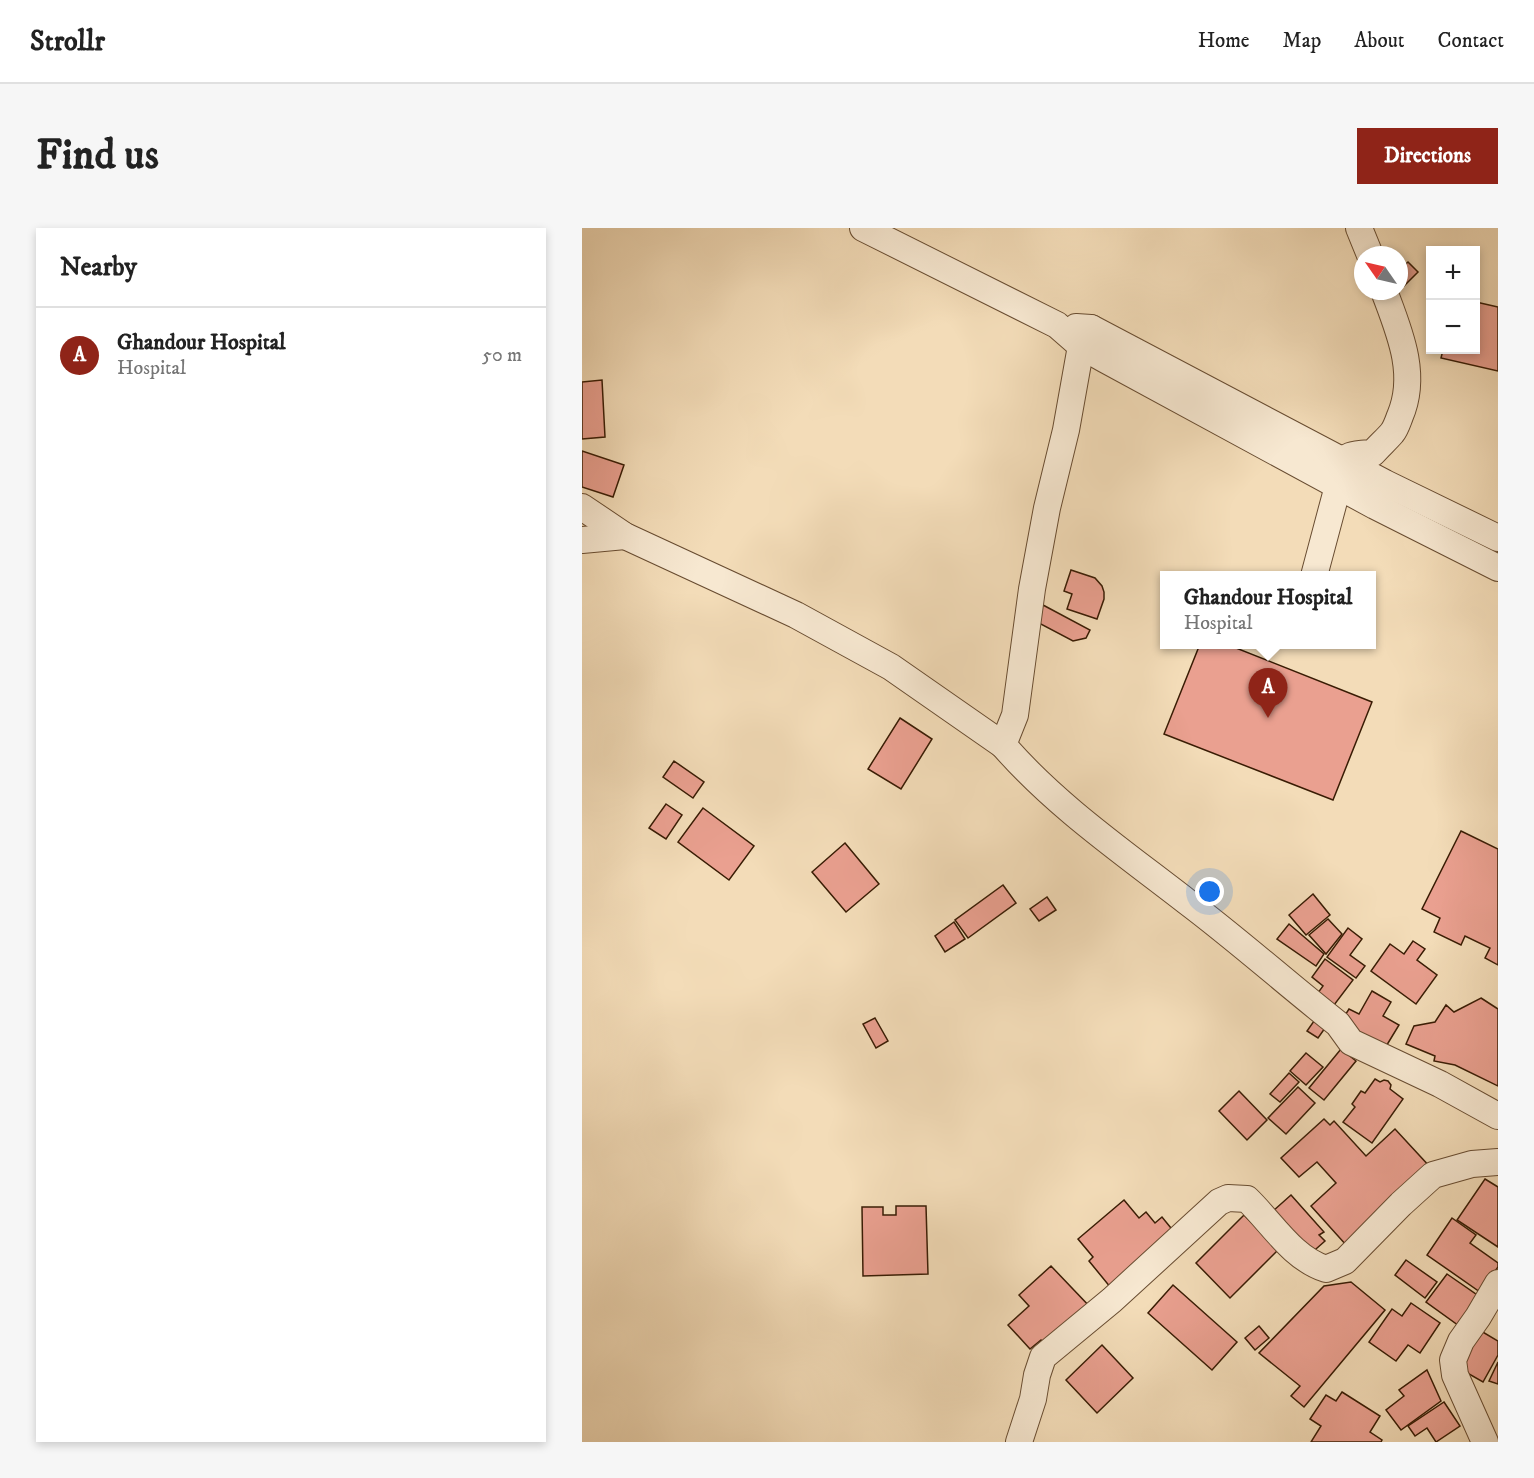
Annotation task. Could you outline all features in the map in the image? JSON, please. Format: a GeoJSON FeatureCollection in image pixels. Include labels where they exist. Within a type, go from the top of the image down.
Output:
{"type":"FeatureCollection","features":[{"type":"Feature","properties":{"kind":"street"},"geometry":{"type":"LineString","coordinates":[[863,228],[1086,337],[1336,476],[1380,495],[1498,538]]}},
{"type":"Feature","properties":{"kind":"street"},"geometry":{"type":"LineString","coordinates":[[1359,228],[1366,246]]}},
{"type":"Feature","properties":{"kind":"street"},"geometry":{"type":"LineString","coordinates":[[1315,571],[1336,476],[1349,455],[1373,453],[1393,431],[1404,407],[1408,388],[1407,361],[1387,300]]}},
{"type":"Feature","properties":{"kind":"street"},"geometry":{"type":"LineString","coordinates":[[1003,745],[1015,715],[1032,589],[1047,508],[1086,337]]}},
{"type":"Feature","properties":{"kind":"street"},"geometry":{"type":"LineString","coordinates":[[1373,453],[1383,471],[1380,495]]}},
{"type":"Feature","properties":{"kind":"street"},"geometry":{"type":"LineString","coordinates":[[1380,495],[1498,568]]}},
{"type":"Feature","properties":{"kind":"street"},"geometry":{"type":"LineString","coordinates":[[582,507],[625,536],[796,615],[891,667],[1003,745],[1036,780],[1080,819],[1215,923],[1338,1024],[1351,1042],[1440,1084],[1498,1116]]}},
{"type":"Feature","properties":{"kind":"street"},"geometry":{"type":"LineString","coordinates":[[582,540],[625,536]]}},
{"type":"Feature","properties":{"kind":"street"},"geometry":{"type":"LineString","coordinates":[[1019,1442],[1043,1357],[1112,1300],[1220,1202],[1228,1198],[1247,1199],[1298,1254],[1312,1265],[1326,1269],[1345,1261],[1433,1175],[1472,1164],[1498,1162]]}},
{"type":"Feature","properties":{"kind":"street"},"geometry":{"type":"LineString","coordinates":[[1485,1442],[1455,1375],[1454,1360],[1461,1341],[1498,1283]]}},
{"type":"Feature","properties":{"kind":"building"},"geometry":{"type":"Polygon","coordinates":[[[1408,262],[1418,272],[1408,282],[1408,262]]]}},
{"type":"Feature","properties":{"kind":"building"},"geometry":{"type":"Polygon","coordinates":[[[1480,303],[1498,307],[1498,371],[1441,358],[1442,354],[1480,354],[1480,303]]]}},
{"type":"Feature","properties":{"kind":"building"},"geometry":{"type":"Polygon","coordinates":[[[602,380],[605,437],[582,439],[582,382],[602,380]]]}},
{"type":"Feature","properties":{"kind":"building"},"geometry":{"type":"Polygon","coordinates":[[[582,451],[624,465],[613,497],[582,487],[582,451]]]}},
{"type":"Feature","properties":{"kind":"building"},"geometry":{"type":"Polygon","coordinates":[[[1071,570],[1095,578],[1102,586],[1104,599],[1097,619],[1067,609],[1072,594],[1064,591],[1071,570]]]}},
{"type":"Feature","properties":{"kind":"building"},"geometry":{"type":"Polygon","coordinates":[[[1043,605],[1090,630],[1086,638],[1073,641],[1035,621],[1043,605]]]}},
{"type":"Feature","properties":{"kind":"building"},"geometry":{"type":"Polygon","coordinates":[[[1198,649],[1239,649],[1372,702],[1333,800],[1164,734],[1198,649]]]}},
{"type":"Feature","properties":{"kind":"building"},"geometry":{"type":"Polygon","coordinates":[[[900,718],[932,739],[901,789],[868,769],[900,718]]]}},
{"type":"Feature","properties":{"kind":"building"},"geometry":{"type":"Polygon","coordinates":[[[674,761],[704,782],[693,798],[663,777],[674,761]]]}},
{"type":"Feature","properties":{"kind":"building"},"geometry":{"type":"Polygon","coordinates":[[[666,804],[682,815],[666,839],[649,828],[666,804]]]}},
{"type":"Feature","properties":{"kind":"building"},"geometry":{"type":"Polygon","coordinates":[[[703,808],[754,846],[729,880],[678,842],[703,808]]]}},
{"type":"Feature","properties":{"kind":"building"},"geometry":{"type":"Polygon","coordinates":[[[1461,831],[1498,849],[1498,965],[1485,958],[1490,948],[1465,936],[1461,945],[1434,932],[1440,918],[1422,909],[1461,831]]]}},
{"type":"Feature","properties":{"kind":"building"},"geometry":{"type":"Polygon","coordinates":[[[845,843],[879,884],[846,912],[812,872],[845,843]]]}},
{"type":"Feature","properties":{"kind":"building"},"geometry":{"type":"Polygon","coordinates":[[[1003,885],[1016,903],[968,938],[955,920],[1003,885]]]}},
{"type":"Feature","properties":{"kind":"building"},"geometry":{"type":"Polygon","coordinates":[[[1313,894],[1330,915],[1306,935],[1289,915],[1313,894]]]}},
{"type":"Feature","properties":{"kind":"building"},"geometry":{"type":"Polygon","coordinates":[[[1047,897],[1056,910],[1039,921],[1030,909],[1047,897]]]}},
{"type":"Feature","properties":{"kind":"building"},"geometry":{"type":"Polygon","coordinates":[[[1328,919],[1342,934],[1326,954],[1309,935],[1328,919]]]}},
{"type":"Feature","properties":{"kind":"building"},"geometry":{"type":"Polygon","coordinates":[[[954,922],[965,939],[945,952],[935,936],[954,922]]]}},
{"type":"Feature","properties":{"kind":"building"},"geometry":{"type":"Polygon","coordinates":[[[1289,924],[1324,954],[1316,966],[1277,939],[1289,924]]]}},
{"type":"Feature","properties":{"kind":"building"},"geometry":{"type":"Polygon","coordinates":[[[1348,928],[1362,939],[1350,955],[1365,966],[1356,978],[1327,957],[1348,928]]]}},
{"type":"Feature","properties":{"kind":"building"},"geometry":{"type":"Polygon","coordinates":[[[1413,941],[1425,949],[1417,960],[1437,975],[1416,1004],[1371,971],[1390,944],[1404,954],[1413,941]]]}},
{"type":"Feature","properties":{"kind":"building"},"geometry":{"type":"Polygon","coordinates":[[[1325,959],[1353,980],[1331,1009],[1315,997],[1323,986],[1312,977],[1325,959]]]}},
{"type":"Feature","properties":{"kind":"building"},"geometry":{"type":"Polygon","coordinates":[[[1372,991],[1391,1002],[1383,1016],[1399,1025],[1382,1053],[1342,1020],[1349,1009],[1359,1014],[1372,991]]]}},
{"type":"Feature","properties":{"kind":"building"},"geometry":{"type":"Polygon","coordinates":[[[1481,998],[1498,1009],[1498,1086],[1455,1065],[1434,1061],[1435,1056],[1406,1044],[1414,1026],[1435,1022],[1446,1005],[1454,1012],[1481,998]]]}},
{"type":"Feature","properties":{"kind":"building"},"geometry":{"type":"Polygon","coordinates":[[[1319,1014],[1330,1021],[1318,1038],[1307,1031],[1319,1014]]]}},
{"type":"Feature","properties":{"kind":"building"},"geometry":{"type":"Polygon","coordinates":[[[875,1018],[888,1041],[876,1048],[863,1024],[875,1018]]]}},
{"type":"Feature","properties":{"kind":"building"},"geometry":{"type":"Polygon","coordinates":[[[1341,1049],[1356,1061],[1324,1100],[1309,1088],[1341,1049]]]}},
{"type":"Feature","properties":{"kind":"building"},"geometry":{"type":"Polygon","coordinates":[[[1306,1053],[1323,1067],[1306,1085],[1290,1071],[1306,1053]]]}},
{"type":"Feature","properties":{"kind":"building"},"geometry":{"type":"Polygon","coordinates":[[[1289,1073],[1299,1082],[1280,1102],[1270,1094],[1289,1073]]]}},
{"type":"Feature","properties":{"kind":"building"},"geometry":{"type":"Polygon","coordinates":[[[1375,1079],[1380,1082],[1388,1081],[1391,1085],[1390,1089],[1403,1099],[1372,1143],[1343,1122],[1355,1107],[1352,1104],[1361,1091],[1365,1093],[1375,1079]]]}},
{"type":"Feature","properties":{"kind":"building"},"geometry":{"type":"Polygon","coordinates":[[[1298,1087],[1315,1103],[1286,1134],[1268,1118],[1298,1087]]]}},
{"type":"Feature","properties":{"kind":"building"},"geometry":{"type":"Polygon","coordinates":[[[1239,1091],[1267,1120],[1247,1140],[1219,1111],[1239,1091]]]}},
{"type":"Feature","properties":{"kind":"building"},"geometry":{"type":"Polygon","coordinates":[[[1324,1119],[1330,1125],[1334,1121],[1366,1156],[1395,1129],[1431,1168],[1347,1246],[1311,1206],[1336,1183],[1317,1162],[1299,1177],[1281,1158],[1324,1119]]]}},
{"type":"Feature","properties":{"kind":"building"},"geometry":{"type":"Polygon","coordinates":[[[1485,1179],[1498,1187],[1498,1247],[1457,1220],[1485,1179]]]}},
{"type":"Feature","properties":{"kind":"building"},"geometry":{"type":"Polygon","coordinates":[[[1291,1195],[1324,1232],[1319,1235],[1325,1241],[1308,1256],[1273,1211],[1291,1195]]]}},
{"type":"Feature","properties":{"kind":"building"},"geometry":{"type":"Polygon","coordinates":[[[1124,1200],[1139,1218],[1146,1212],[1155,1223],[1162,1217],[1175,1233],[1111,1288],[1089,1261],[1093,1257],[1078,1239],[1124,1200]]]}},
{"type":"Feature","properties":{"kind":"building"},"geometry":{"type":"Polygon","coordinates":[[[896,1206],[926,1206],[928,1274],[863,1276],[862,1207],[883,1207],[883,1215],[896,1215],[896,1206]]]}},
{"type":"Feature","properties":{"kind":"building"},"geometry":{"type":"Polygon","coordinates":[[[1244,1215],[1278,1250],[1230,1298],[1196,1263],[1244,1215]]]}},
{"type":"Feature","properties":{"kind":"building"},"geometry":{"type":"Polygon","coordinates":[[[1452,1218],[1476,1235],[1470,1243],[1498,1263],[1498,1267],[1480,1292],[1427,1255],[1452,1218]]]}},
{"type":"Feature","properties":{"kind":"building"},"geometry":{"type":"Polygon","coordinates":[[[1406,1260],[1437,1282],[1425,1298],[1395,1275],[1406,1260]]]}},
{"type":"Feature","properties":{"kind":"building"},"geometry":{"type":"Polygon","coordinates":[[[1051,1266],[1092,1309],[1049,1349],[1041,1340],[1030,1349],[1008,1325],[1029,1306],[1019,1295],[1051,1266]]]}},
{"type":"Feature","properties":{"kind":"building"},"geometry":{"type":"Polygon","coordinates":[[[1447,1274],[1483,1299],[1462,1328],[1426,1302],[1447,1274]]]}},
{"type":"Feature","properties":{"kind":"building"},"geometry":{"type":"Polygon","coordinates":[[[1351,1282],[1385,1310],[1304,1407],[1291,1396],[1300,1386],[1259,1353],[1324,1286],[1351,1282]]]}},
{"type":"Feature","properties":{"kind":"building"},"geometry":{"type":"Polygon","coordinates":[[[1173,1285],[1237,1342],[1212,1370],[1148,1313],[1173,1285]]]}},
{"type":"Feature","properties":{"kind":"building"},"geometry":{"type":"Polygon","coordinates":[[[1411,1303],[1440,1323],[1420,1353],[1408,1345],[1396,1361],[1369,1342],[1392,1309],[1402,1316],[1411,1303]]]}},
{"type":"Feature","properties":{"kind":"building"},"geometry":{"type":"Polygon","coordinates":[[[1259,1326],[1269,1338],[1255,1350],[1245,1338],[1259,1326]]]}},
{"type":"Feature","properties":{"kind":"building"},"geometry":{"type":"Polygon","coordinates":[[[1476,1328],[1498,1341],[1498,1355],[1483,1382],[1455,1366],[1476,1328]]]}},
{"type":"Feature","properties":{"kind":"building"},"geometry":{"type":"Polygon","coordinates":[[[1102,1345],[1133,1378],[1097,1413],[1066,1380],[1102,1345]]]}},
{"type":"Feature","properties":{"kind":"building"},"geometry":{"type":"Polygon","coordinates":[[[1498,1362],[1498,1384],[1489,1381],[1498,1362]]]}},
{"type":"Feature","properties":{"kind":"building"},"geometry":{"type":"Polygon","coordinates":[[[1427,1370],[1441,1401],[1401,1430],[1386,1410],[1404,1396],[1399,1390],[1427,1370]]]}},
{"type":"Feature","properties":{"kind":"building"},"geometry":{"type":"Polygon","coordinates":[[[1342,1392],[1380,1416],[1370,1432],[1382,1440],[1381,1442],[1311,1442],[1321,1426],[1310,1419],[1326,1395],[1336,1401],[1342,1392]]]}},
{"type":"Feature","properties":{"kind":"building"},"geometry":{"type":"Polygon","coordinates":[[[1444,1402],[1460,1426],[1436,1442],[1427,1428],[1415,1436],[1408,1426],[1444,1402]]]}},
{"type":"Feature","properties":{"kind":"place","name":"Ghandour Hospital"},"geometry":{"type":"Point","coordinates":[1268,718]}}]}
